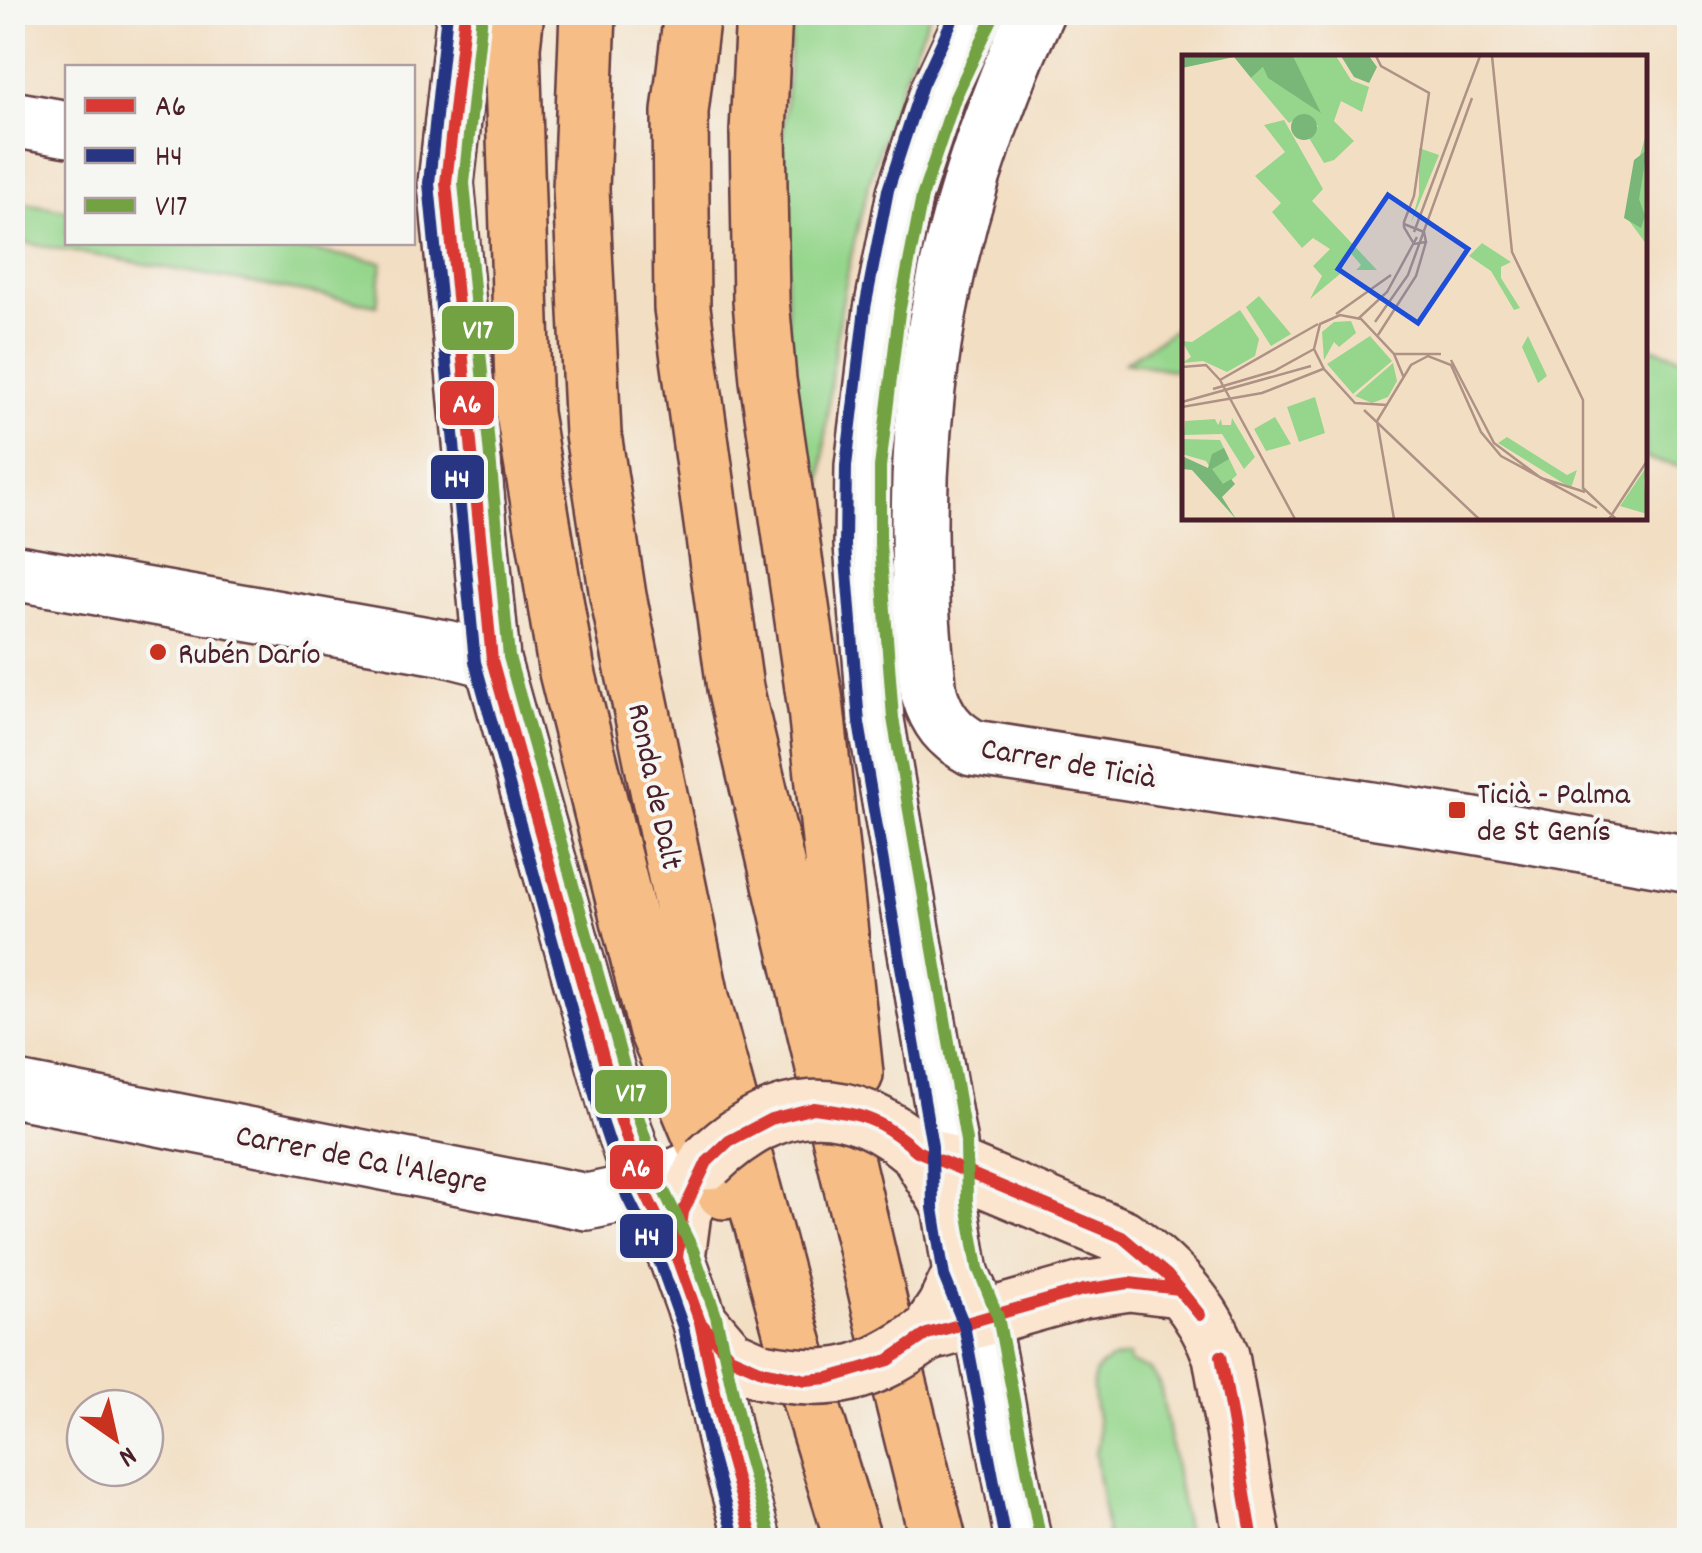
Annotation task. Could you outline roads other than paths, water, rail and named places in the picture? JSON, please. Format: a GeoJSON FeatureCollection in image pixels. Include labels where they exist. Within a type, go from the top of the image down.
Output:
{"type":"FeatureCollection","features":[{"type":"Feature","properties":{"kind":"highway"},"geometry":{"type":"LineString","coordinates":[[516,12],[512,46],[524,412],[567,672],[656,1028],[809,1396]]}},
{"type":"Feature","properties":{"kind":"highway","name":"Ronda de Dalt"},"geometry":{"type":"LineString","coordinates":[[588,12],[581,188],[593,434],[618,596],[701,997],[852,1540]]}},
{"type":"Feature","properties":{"kind":"highway"},"geometry":{"type":"LineString","coordinates":[[692,12],[680,112],[682,308],[735,688],[904,1322]]}},
{"type":"Feature","properties":{"kind":"highway"},"geometry":{"type":"LineString","coordinates":[[764,12],[758,132],[764,341],[938,1540]]}},
{"type":"Feature","properties":{"kind":"main road"},"geometry":{"type":"LineString","coordinates":[[1179,1288],[1128,1283],[971,1297],[904,1322],[890,1360],[851,1373],[806,1380],[762,1372],[730,1356],[700,1322],[677,1258],[684,1212],[704,1169],[729,1141],[751,1128],[814,1108],[864,1115],[896,1133],[940,1174],[1122,1237],[1179,1288],[1211,1328],[1221,1356],[1253,1540]]}},
{"type":"Feature","properties":{"kind":"main road"},"geometry":{"type":"LineString","coordinates":[[940,1174],[971,1297]]}},
{"type":"Feature","properties":{"kind":"street"},"geometry":{"type":"LineString","coordinates":[[465,12],[430,185],[492,660],[620,1118],[644,1190],[677,1258]]}},
{"type":"Feature","properties":{"kind":"street"},"geometry":{"type":"LineString","coordinates":[[940,1174],[934,1051],[876,720],[862,545],[863,466],[882,310],[905,193],[939,91],[976,12]]}},
{"type":"Feature","properties":{"kind":"street","name":"Carrer de Ticià"},"geometry":{"type":"LineString","coordinates":[[1036,12],[1009,71],[974,167],[948,265],[927,380],[918,465],[918,579],[929,694],[944,727],[973,748],[1468,825],[1690,864]]}},
{"type":"Feature","properties":{"kind":"street"},"geometry":{"type":"LineString","coordinates":[[12,119],[65,128]]}},
{"type":"Feature","properties":{"kind":"street"},"geometry":{"type":"LineString","coordinates":[[12,572],[446,648],[492,660]]}},
{"type":"Feature","properties":{"kind":"street","name":"Carrer de Ca l'Alegre"},"geometry":{"type":"LineString","coordinates":[[12,1088],[587,1202],[644,1190],[704,1169]]}},
{"type":"Feature","properties":{"kind":"street"},"geometry":{"type":"LineString","coordinates":[[971,1297],[1023,1540]]}},
{"type":"Feature","properties":{"kind":"street"},"geometry":{"type":"LineString","coordinates":[[700,1322],[727,1447],[753,1540]]}},
{"type":"Feature","properties":{"kind":"place","name":"Rubén Darío"},"geometry":{"type":"Point","coordinates":[158,652]}},
{"type":"Feature","properties":{"kind":"place","name":"Ticià - Palma de St Genís"},"geometry":{"type":"Point","coordinates":[1457,810]}}]}
